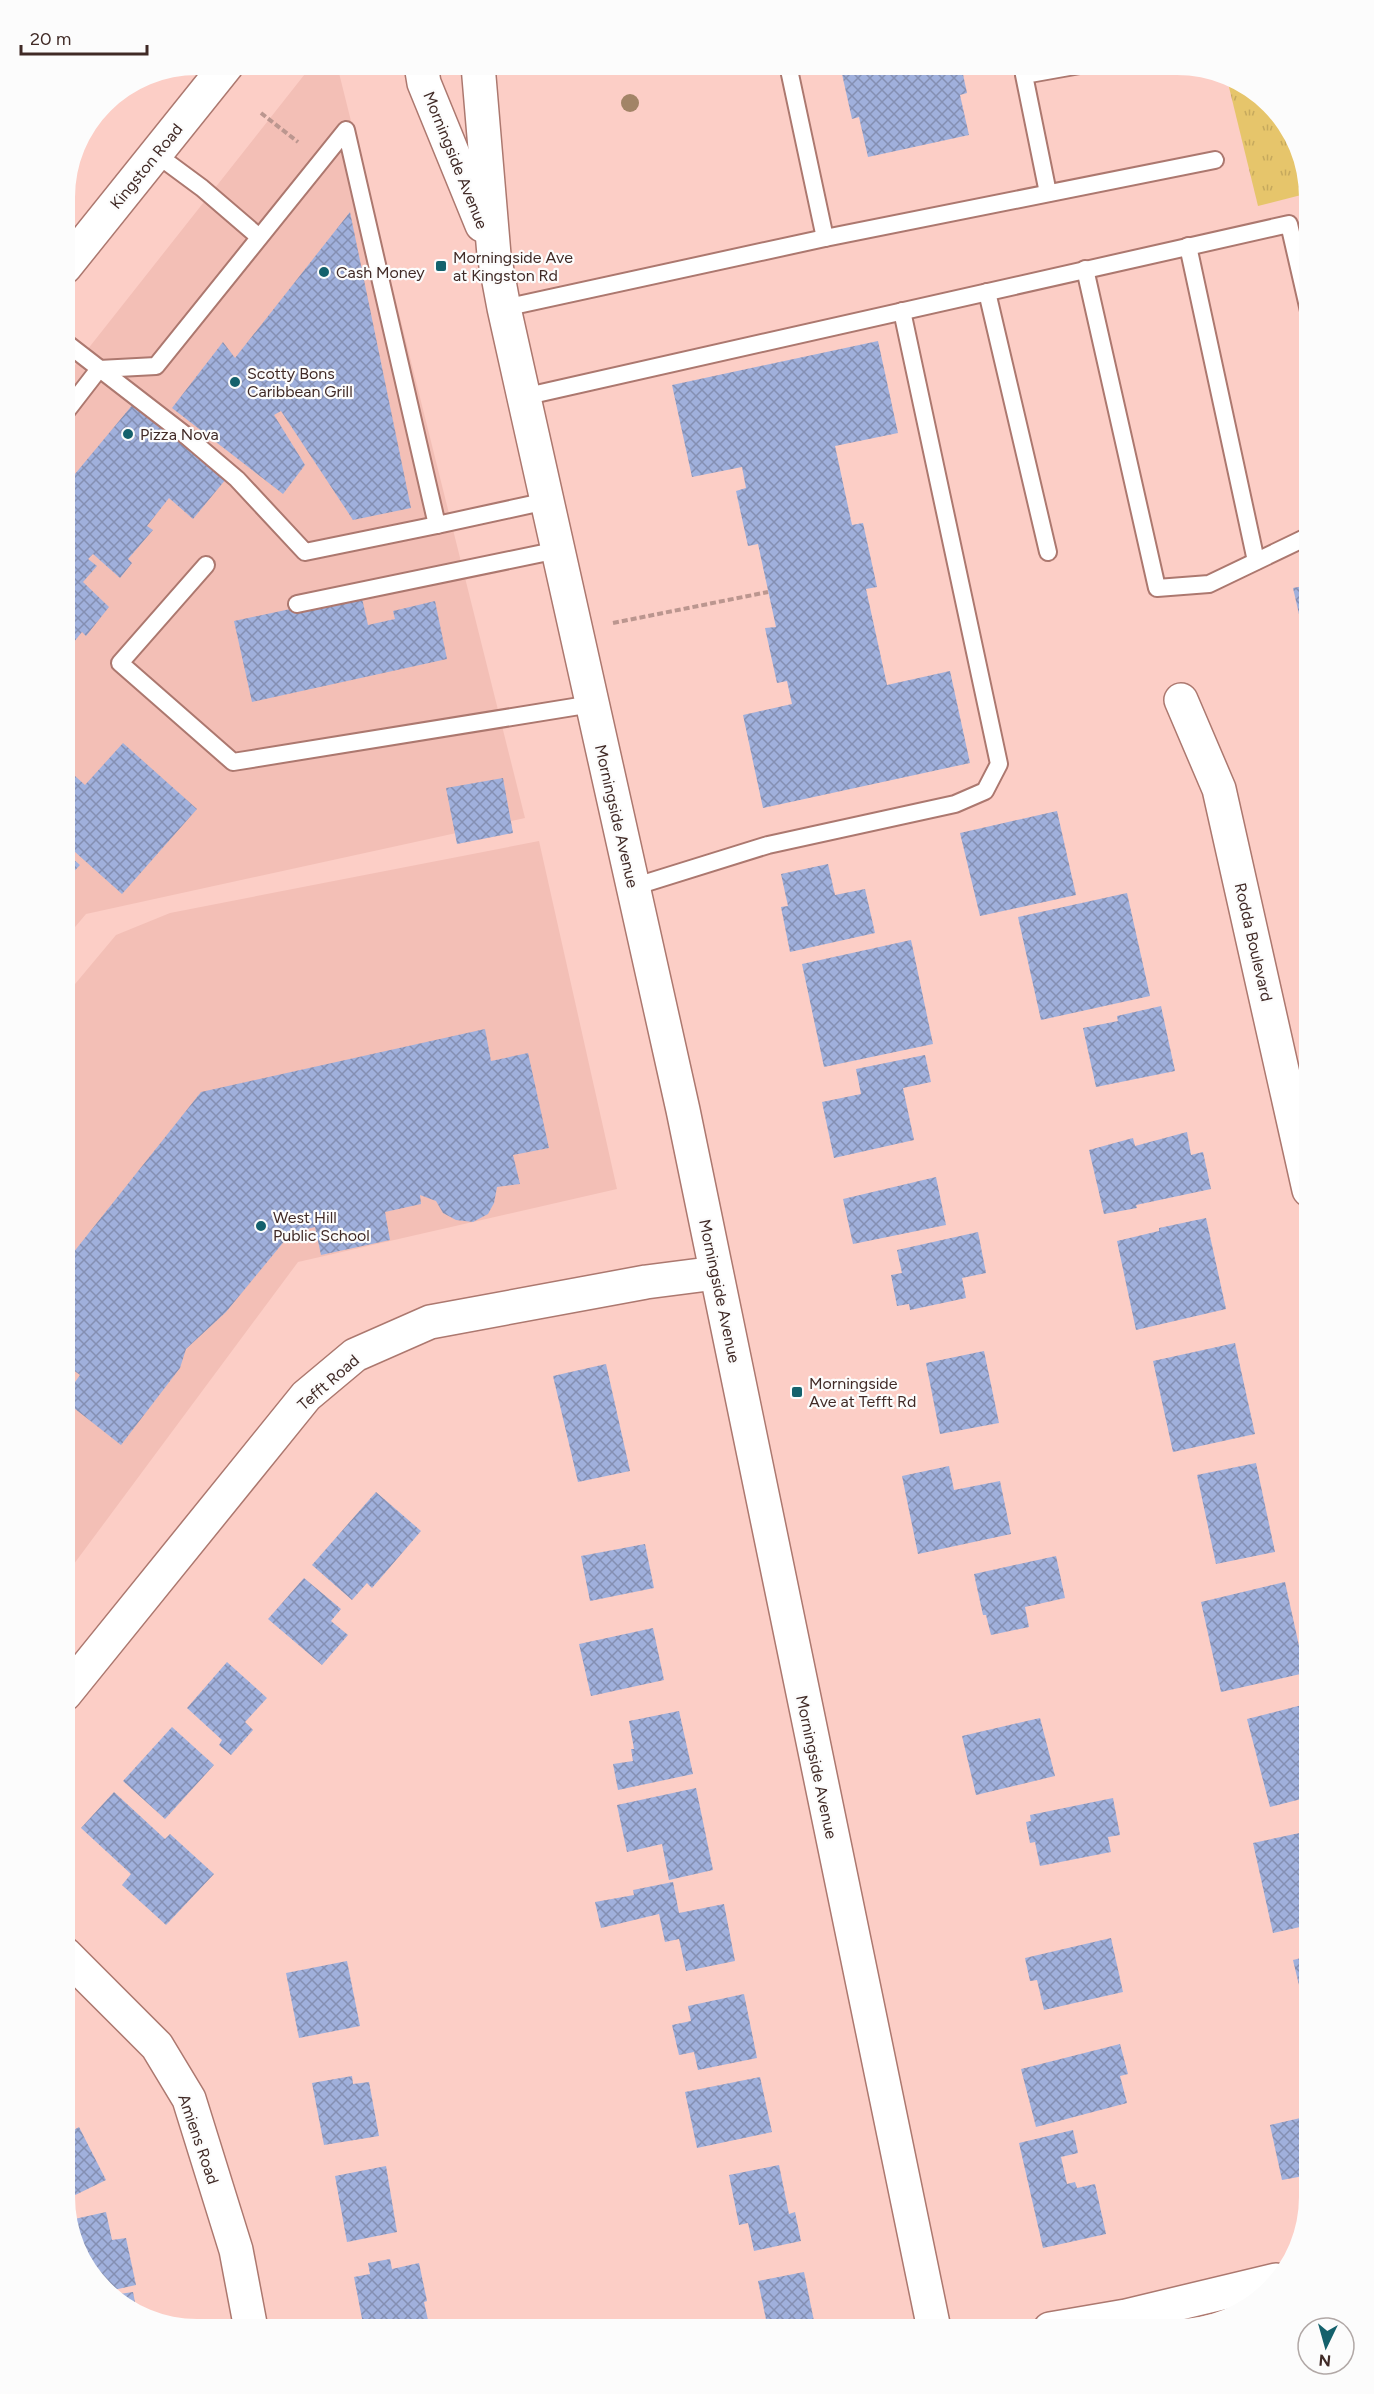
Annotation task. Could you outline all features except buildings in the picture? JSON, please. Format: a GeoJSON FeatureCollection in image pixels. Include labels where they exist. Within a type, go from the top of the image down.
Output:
{"type":"FeatureCollection","features":[{"type":"Feature","properties":{"kind":"main road","name":"Kingston Road"},"geometry":{"type":"LineString","coordinates":[[75,255],[218,75]]}},
{"type":"Feature","properties":{"kind":"main road","name":"Morningside Avenue"},"geometry":{"type":"LineString","coordinates":[[423,75],[494,255]]}},
{"type":"Feature","properties":{"kind":"main road","name":"Morningside Avenue"},"geometry":{"type":"LineString","coordinates":[[479,75],[494,255],[504,308],[680,1099],[932,2319]]}},
{"type":"Feature","properties":{"kind":"main road","name":"Rodda Boulevard"},"geometry":{"type":"LineString","coordinates":[[1181,700],[1219,789],[1299,1142]]}},
{"type":"Feature","properties":{"kind":"main road","name":"Tefft Road"},"geometry":{"type":"LineString","coordinates":[[75,1680],[306,1396],[355,1355],[430,1322],[646,1282],[716,1273]]}},
{"type":"Feature","properties":{"kind":"main road","name":"Amiens Road"},"geometry":{"type":"LineString","coordinates":[[75,1965],[157,2046],[189,2099],[236,2250],[249,2319]]}},
{"type":"Feature","properties":{"kind":"main road"},"geometry":{"type":"LineString","coordinates":[[1110,2319],[1263,2283]]}},
{"type":"Feature","properties":{"kind":"lane"},"geometry":{"type":"LineString","coordinates":[[790,75],[825,238]]}},
{"type":"Feature","properties":{"kind":"lane"},"geometry":{"type":"LineString","coordinates":[[1024,75],[1048,193]]}},
{"type":"Feature","properties":{"kind":"lane"},"geometry":{"type":"LineString","coordinates":[[75,400],[99,369],[156,366],[346,130],[437,525]]}},
{"type":"Feature","properties":{"kind":"lane"},"geometry":{"type":"LineString","coordinates":[[156,154],[202,188],[260,237]]}},
{"type":"Feature","properties":{"kind":"lane"},"geometry":{"type":"LineString","coordinates":[[504,308],[825,238],[1215,160]]}},
{"type":"Feature","properties":{"kind":"lane"},"geometry":{"type":"LineString","coordinates":[[523,397],[1289,224],[1299,265]]}},
{"type":"Feature","properties":{"kind":"lane"},"geometry":{"type":"LineString","coordinates":[[1188,246],[1256,561]]}},
{"type":"Feature","properties":{"kind":"lane"},"geometry":{"type":"LineString","coordinates":[[1085,270],[1158,588],[1209,585],[1299,541]]}},
{"type":"Feature","properties":{"kind":"lane"},"geometry":{"type":"LineString","coordinates":[[987,292],[1048,552]]}},
{"type":"Feature","properties":{"kind":"lane"},"geometry":{"type":"LineString","coordinates":[[633,887],[768,845],[955,804],[985,791],[999,764],[902,311]]}},
{"type":"Feature","properties":{"kind":"lane"},"geometry":{"type":"LineString","coordinates":[[75,350],[184,434],[237,479],[305,552],[547,501]]}},
{"type":"Feature","properties":{"kind":"lane"},"geometry":{"type":"LineString","coordinates":[[297,604],[558,550]]}},
{"type":"Feature","properties":{"kind":"lane"},"geometry":{"type":"LineString","coordinates":[[206,565],[120,663],[233,762],[592,704]]}},
{"type":"Feature","properties":{"kind":"path"},"geometry":{"type":"LineString","coordinates":[[261,113],[322,161]]}},
{"type":"Feature","properties":{"kind":"path"},"geometry":{"type":"LineString","coordinates":[[575,631],[768,591]]}},
{"type":"Feature","properties":{"kind":"shaded area"},"geometry":{"type":"Polygon","coordinates":[[[304,75],[339,75],[525,818],[86,914],[75,927],[75,365],[304,75]]]}},
{"type":"Feature","properties":{"kind":"shaded area","name":"West Hill Public School"},"geometry":{"type":"Polygon","coordinates":[[[539,841],[617,1189],[298,1262],[75,1563],[75,984],[116,935],[170,913],[539,841]]]}},
{"type":"Feature","properties":{"kind":"green space"},"geometry":{"type":"Polygon","coordinates":[[[1229,87],[1245,96],[1269,117],[1286,143],[1295,166],[1299,196],[1258,206],[1229,87]]]}},
{"type":"Feature","properties":{"kind":"place","name":"Morningside Ave at Kingston Rd"},"geometry":{"type":"Point","coordinates":[441,266]}},
{"type":"Feature","properties":{"kind":"place","name":"Cash Money"},"geometry":{"type":"Point","coordinates":[324,272]}},
{"type":"Feature","properties":{"kind":"place","name":"Scotty Bons Caribbean Grill"},"geometry":{"type":"Point","coordinates":[235,382]}},
{"type":"Feature","properties":{"kind":"place","name":"Pizza Nova"},"geometry":{"type":"Point","coordinates":[128,434]}},
{"type":"Feature","properties":{"kind":"place","name":"West Hill Public School"},"geometry":{"type":"Point","coordinates":[261,1226]}},
{"type":"Feature","properties":{"kind":"place","name":"Morningside Ave at Tefft Rd"},"geometry":{"type":"Point","coordinates":[797,1392]}}]}
